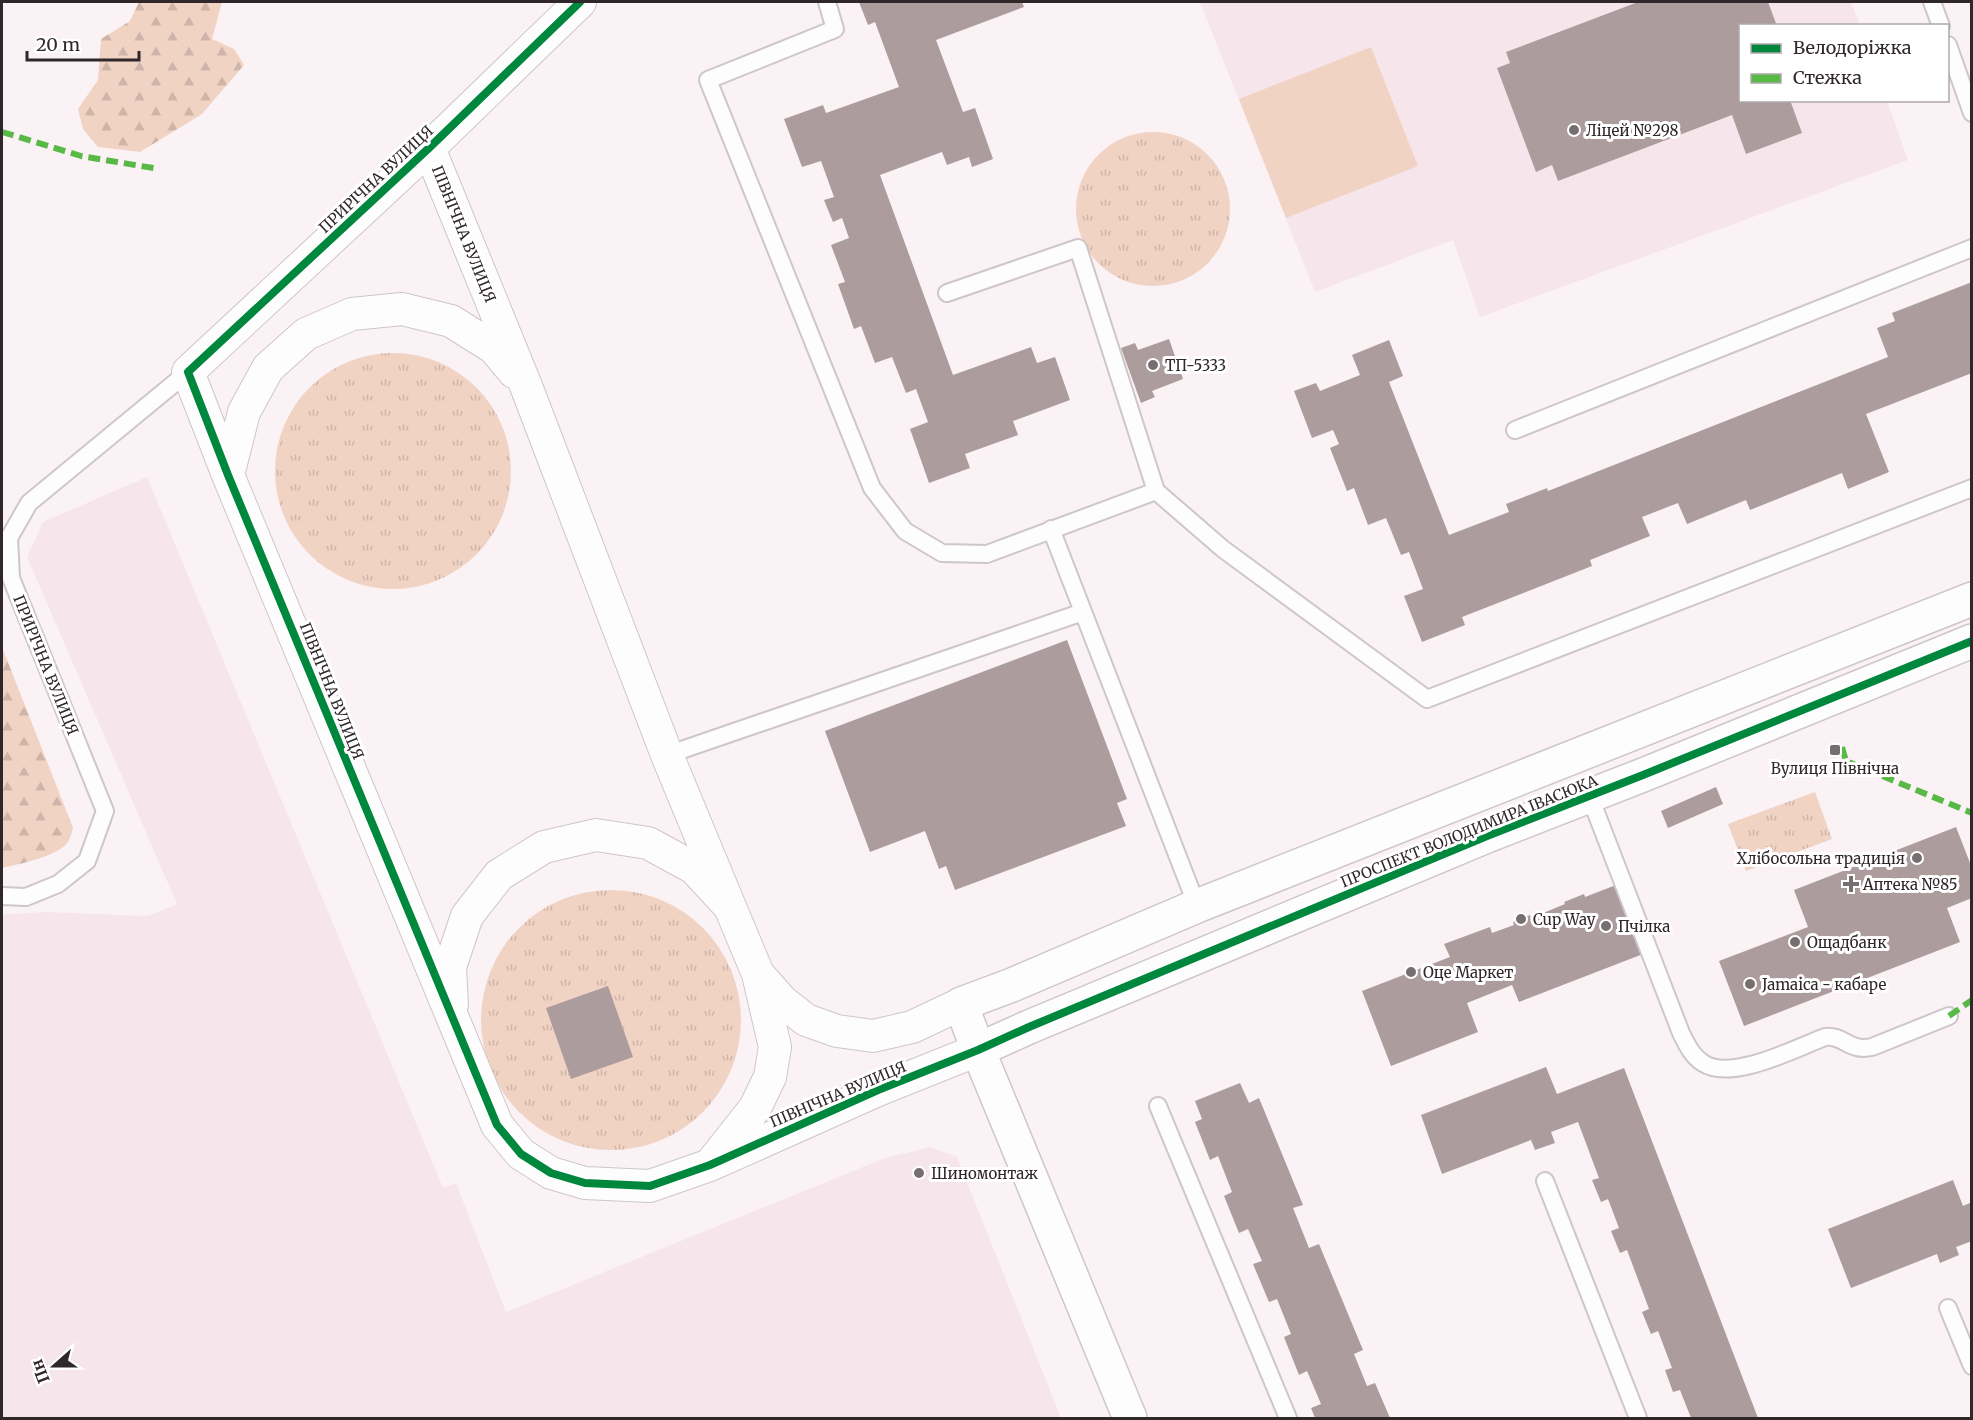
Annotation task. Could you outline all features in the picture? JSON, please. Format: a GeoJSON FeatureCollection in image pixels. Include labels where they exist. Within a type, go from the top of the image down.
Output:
{"type":"FeatureCollection","features":[{"type":"Feature","properties":{"kind":"street","name":"ПРИРІЧНА ВУЛИЦЯ"},"geometry":{"type":"LineString","coordinates":[[188,372],[429,148],[579,2]]}},
{"type":"Feature","properties":{"kind":"street","name":"ПІВНІЧНА ВУЛИЦЯ"},"geometry":{"type":"LineString","coordinates":[[429,148],[526,386],[667,755],[758,974]]}},
{"type":"Feature","properties":{"kind":"street","name":"ПІВНІЧНА ВУЛИЦЯ"},"geometry":{"type":"LineString","coordinates":[[228,475],[244,412],[268,368],[306,334],[352,314],[402,309],[451,321],[494,348],[526,386]]}},
{"type":"Feature","properties":{"kind":"street","name":"ПІВНІЧНА ВУЛИЦЯ"},"geometry":{"type":"LineString","coordinates":[[188,372],[228,475],[452,1020],[497,1125],[521,1154],[551,1173],[585,1183],[650,1186],[710,1165],[878,1090],[978,1050]]}},
{"type":"Feature","properties":{"kind":"street","name":"ПРОСПЕКТ ВОЛОДИМИРА ІВАСЮКА"},"geometry":{"type":"LineString","coordinates":[[961,1004],[1012,985],[1197,906],[1971,599]]}},
{"type":"Feature","properties":{"kind":"street","name":"ПРОСПЕКТ ВОЛОДИМИРА ІВАСЮКА"},"geometry":{"type":"LineString","coordinates":[[978,1050],[1486,836],[1590,797],[1971,641]]}},
{"type":"Feature","properties":{"kind":"street"},"geometry":{"type":"LineString","coordinates":[[452,1020],[450,967],[466,916],[499,875],[544,847],[596,835],[648,843],[694,868],[730,907]]}},
{"type":"Feature","properties":{"kind":"street"},"geometry":{"type":"LineString","coordinates":[[758,974],[782,1001],[806,1020],[837,1031],[873,1036],[912,1027],[961,1004],[1130,1419]]}},
{"type":"Feature","properties":{"kind":"street"},"geometry":{"type":"LineString","coordinates":[[710,1165],[754,1108],[770,1077],[775,1047],[758,974]]}},
{"type":"Feature","properties":{"kind":"lane"},"geometry":{"type":"LineString","coordinates":[[827,2],[835,29],[708,80],[872,488],[905,531],[942,553],[987,554],[1156,491]]}},
{"type":"Feature","properties":{"kind":"lane"},"geometry":{"type":"LineString","coordinates":[[1932,2],[1940,24]]}},
{"type":"Feature","properties":{"kind":"lane"},"geometry":{"type":"LineString","coordinates":[[1949,51],[1971,113]]}},
{"type":"Feature","properties":{"kind":"lane"},"geometry":{"type":"LineString","coordinates":[[947,293],[1078,248],[1156,491],[1223,549],[1426,699],[1971,488]]}},
{"type":"Feature","properties":{"kind":"lane"},"geometry":{"type":"LineString","coordinates":[[1515,430],[1971,248]]}},
{"type":"Feature","properties":{"kind":"lane","name":"ПРИРІЧНА ВУЛИЦЯ"},"geometry":{"type":"LineString","coordinates":[[2,896],[26,897],[58,884],[87,861],[105,811],[11,578],[9,538],[29,503],[188,372]]}},
{"type":"Feature","properties":{"kind":"lane"},"geometry":{"type":"LineString","coordinates":[[1051,529],[1197,906]]}},
{"type":"Feature","properties":{"kind":"lane"},"geometry":{"type":"LineString","coordinates":[[667,755],[1083,612]]}},
{"type":"Feature","properties":{"kind":"lane"},"geometry":{"type":"LineString","coordinates":[[1590,797],[1681,1033],[1691,1053],[1705,1065],[1726,1070],[1748,1067],[1825,1037],[1833,1036],[1859,1049],[1872,1047],[1949,1016]]}},
{"type":"Feature","properties":{"kind":"lane"},"geometry":{"type":"LineString","coordinates":[[1158,1106],[1288,1419]]}},
{"type":"Feature","properties":{"kind":"lane"},"geometry":{"type":"LineString","coordinates":[[1545,1181],[1638,1419]]}},
{"type":"Feature","properties":{"kind":"lane"},"geometry":{"type":"LineString","coordinates":[[1948,1308],[1971,1366]]}},
{"type":"Feature","properties":{"kind":"shaded area","name":"Ліцей №298"},"geometry":{"type":"Polygon","coordinates":[[[1200,2],[1851,2],[1860,24],[1739,24],[1739,102],[1887,102],[1908,160],[1480,317],[1453,240],[1315,292],[1200,2]]]}},
{"type":"Feature","properties":{"kind":"shaded area"},"geometry":{"type":"Polygon","coordinates":[[[147,477],[443,1188],[456,1183],[506,1312],[885,1158],[930,1147],[957,1157],[1061,1418],[2,1418],[2,915],[43,912],[148,916],[177,904],[27,557],[43,522],[147,477]]]}},
{"type":"Feature","properties":{"kind":"green space"},"geometry":{"type":"Polygon","coordinates":[[[139,2],[222,2],[212,39],[234,49],[244,65],[202,114],[140,152],[98,147],[83,129],[78,109],[98,80],[101,39],[130,21],[139,2]]]}},
{"type":"Feature","properties":{"kind":"green space"},"geometry":{"type":"Polygon","coordinates":[[[1371,47],[1418,166],[1286,218],[1239,99],[1371,47]]]}},
{"type":"Feature","properties":{"kind":"green space"},"geometry":{"type":"Polygon","coordinates":[[[1153,132],[1168,133],[1183,138],[1208,154],[1224,179],[1229,194],[1229,224],[1224,239],[1208,264],[1183,280],[1168,285],[1153,286],[1138,285],[1123,280],[1098,264],[1082,239],[1077,224],[1076,209],[1077,194],[1082,179],[1098,154],[1123,138],[1138,133],[1153,132]]]}},
{"type":"Feature","properties":{"kind":"green space"},"geometry":{"type":"Polygon","coordinates":[[[393,353],[438,362],[468,380],[484,396],[497,416],[506,437],[511,471],[502,516],[484,546],[468,562],[448,575],[427,584],[393,589],[348,580],[318,562],[302,546],[289,526],[280,505],[275,471],[284,426],[302,396],[318,380],[338,367],[359,358],[393,353]]]}},
{"type":"Feature","properties":{"kind":"green space"},"geometry":{"type":"Polygon","coordinates":[[[2,647],[73,828],[68,842],[55,852],[2,868],[2,647]]]}},
{"type":"Feature","properties":{"kind":"green space"},"geometry":{"type":"Polygon","coordinates":[[[1815,792],[1832,839],[1746,871],[1728,824],[1815,792]]]}},
{"type":"Feature","properties":{"kind":"green space"},"geometry":{"type":"Polygon","coordinates":[[[611,890],[636,893],[661,900],[683,912],[703,928],[719,948],[731,970],[738,995],[741,1020],[738,1045],[731,1070],[719,1092],[703,1112],[683,1128],[661,1140],[636,1147],[611,1150],[586,1147],[561,1140],[539,1128],[519,1112],[503,1092],[491,1070],[484,1045],[481,1020],[484,995],[491,970],[503,948],[519,928],[539,912],[561,900],[586,893],[611,890]]]}},
{"type":"Feature","properties":{"kind":"building"},"geometry":{"type":"Polygon","coordinates":[[[859,2],[1022,2],[1024,7],[936,40],[963,112],[975,108],[993,159],[972,167],[969,157],[947,165],[942,152],[880,175],[953,375],[1031,347],[1037,363],[1055,357],[1070,400],[1013,421],[1018,435],[965,454],[970,468],[929,483],[910,429],[928,422],[916,389],[906,393],[892,357],[875,363],[861,326],[854,329],[838,284],[845,282],[831,245],[849,238],[842,218],[833,222],[824,200],[834,197],[821,161],[802,167],[784,119],[823,105],[826,113],[899,87],[875,22],[868,25],[859,2]]]}},
{"type":"Feature","properties":{"kind":"building"},"geometry":{"type":"Polygon","coordinates":[[[1638,2],[1768,2],[1776,24],[1739,24],[1739,102],[1791,102],[1802,133],[1746,154],[1732,115],[1558,181],[1552,165],[1536,172],[1497,68],[1510,63],[1506,52],[1638,2]]]}},
{"type":"Feature","properties":{"kind":"building"},"geometry":{"type":"Polygon","coordinates":[[[1972,282],[1972,373],[1866,414],[1889,472],[1848,489],[1842,473],[1750,510],[1746,500],[1687,524],[1678,503],[1642,517],[1650,536],[1590,560],[1592,566],[1462,617],[1465,625],[1422,642],[1404,596],[1423,589],[1409,552],[1401,555],[1386,518],[1368,525],[1354,488],[1347,491],[1330,448],[1339,444],[1333,430],[1312,438],[1294,391],[1316,383],[1320,391],[1360,375],[1352,355],[1389,340],[1403,376],[1389,382],[1449,535],[1509,512],[1506,504],[1547,488],[1548,491],[1888,357],[1877,328],[1895,321],[1892,313],[1972,282]]]}},
{"type":"Feature","properties":{"kind":"building","name":"ТП-5333"},"geometry":{"type":"Polygon","coordinates":[[[1169,339],[1183,379],[1152,391],[1155,397],[1141,403],[1121,348],[1135,343],[1138,350],[1169,339]]]}},
{"type":"Feature","properties":{"kind":"building"},"geometry":{"type":"Polygon","coordinates":[[[1067,640],[1127,799],[1117,803],[1126,826],[955,890],[946,866],[939,869],[925,831],[870,852],[825,731],[1067,640]]]}},
{"type":"Feature","properties":{"kind":"building"},"geometry":{"type":"Polygon","coordinates":[[[1716,787],[1723,804],[1668,828],[1661,811],[1716,787]]]}},
{"type":"Feature","properties":{"kind":"building"},"geometry":{"type":"Polygon","coordinates":[[[1956,827],[1972,868],[1972,898],[1947,908],[1960,942],[1744,1026],[1719,961],[1808,927],[1794,890],[1956,827]]]}},
{"type":"Feature","properties":{"kind":"building"},"geometry":{"type":"Polygon","coordinates":[[[1616,885],[1643,954],[1519,1002],[1512,985],[1467,1003],[1478,1032],[1391,1066],[1362,991],[1450,957],[1444,944],[1490,927],[1492,933],[1514,925],[1513,922],[1530,915],[1531,918],[1584,894],[1585,897],[1616,885]]]}},
{"type":"Feature","properties":{"kind":"building"},"geometry":{"type":"Polygon","coordinates":[[[608,986],[633,1057],[571,1079],[546,1008],[608,986]]]}},
{"type":"Feature","properties":{"kind":"building"},"geometry":{"type":"Polygon","coordinates":[[[1546,1067],[1557,1094],[1624,1068],[1758,1418],[1691,1418],[1680,1390],[1673,1392],[1665,1370],[1672,1368],[1658,1331],[1651,1334],[1642,1312],[1649,1309],[1627,1250],[1620,1253],[1611,1231],[1619,1228],[1608,1199],[1601,1202],[1592,1180],[1599,1178],[1578,1122],[1551,1132],[1555,1143],[1535,1150],[1531,1140],[1442,1174],[1421,1115],[1546,1067]]]}},
{"type":"Feature","properties":{"kind":"building"},"geometry":{"type":"Polygon","coordinates":[[[1240,1083],[1249,1103],[1259,1098],[1303,1205],[1293,1208],[1309,1248],[1319,1244],[1363,1350],[1354,1354],[1367,1386],[1375,1383],[1390,1418],[1315,1418],[1311,1408],[1321,1404],[1307,1371],[1299,1375],[1284,1337],[1291,1334],[1277,1299],[1269,1302],[1253,1264],[1262,1261],[1248,1229],[1239,1233],[1224,1196],[1232,1192],[1218,1156],[1210,1160],[1195,1122],[1202,1119],[1195,1101],[1240,1083]]]}},
{"type":"Feature","properties":{"kind":"building"},"geometry":{"type":"Polygon","coordinates":[[[1953,1180],[1963,1206],[1972,1202],[1972,1241],[1956,1247],[1959,1255],[1940,1263],[1937,1254],[1851,1288],[1828,1229],[1953,1180]]]}},
{"type":"Feature","properties":{"kind":"marked path"},"geometry":{"type":"LineString","coordinates":[[2,132],[81,156],[159,169]]}},
{"type":"Feature","properties":{"kind":"marked path"},"geometry":{"type":"LineString","coordinates":[[1842,747],[1846,761],[1972,813]]}},
{"type":"Feature","properties":{"kind":"marked path"},"geometry":{"type":"LineString","coordinates":[[1949,1016],[1972,1000]]}},
{"type":"Feature","properties":{"kind":"cycle path"},"geometry":{"type":"LineString","coordinates":[[580,2],[429,148],[188,372],[228,475],[497,1125],[521,1154],[551,1173],[585,1183],[650,1186],[710,1165],[878,1090],[1487,836],[1972,641]]}},
{"type":"Feature","properties":{"kind":"place","name":"Ліцей №298"},"geometry":{"type":"Point","coordinates":[1574,130]}},
{"type":"Feature","properties":{"kind":"place","name":"ТП-5333"},"geometry":{"type":"Point","coordinates":[1153,365]}},
{"type":"Feature","properties":{"kind":"place","name":"Вулиця Північна"},"geometry":{"type":"Point","coordinates":[1835,750]}},
{"type":"Feature","properties":{"kind":"place","name":"Хлібосольна традиція"},"geometry":{"type":"Point","coordinates":[1917,858]}},
{"type":"Feature","properties":{"kind":"place","name":"Аптека №85"},"geometry":{"type":"Point","coordinates":[1851,884]}},
{"type":"Feature","properties":{"kind":"place","name":"Cup Way"},"geometry":{"type":"Point","coordinates":[1521,919]}},
{"type":"Feature","properties":{"kind":"place","name":"Пчілка"},"geometry":{"type":"Point","coordinates":[1606,926]}},
{"type":"Feature","properties":{"kind":"place","name":"Ощадбанк"},"geometry":{"type":"Point","coordinates":[1795,942]}},
{"type":"Feature","properties":{"kind":"place","name":"Оце Маркет"},"geometry":{"type":"Point","coordinates":[1411,972]}},
{"type":"Feature","properties":{"kind":"place","name":"Jamaica - кабаре"},"geometry":{"type":"Point","coordinates":[1750,984]}},
{"type":"Feature","properties":{"kind":"place","name":"Шиномонтаж"},"geometry":{"type":"Point","coordinates":[919,1173]}}]}
